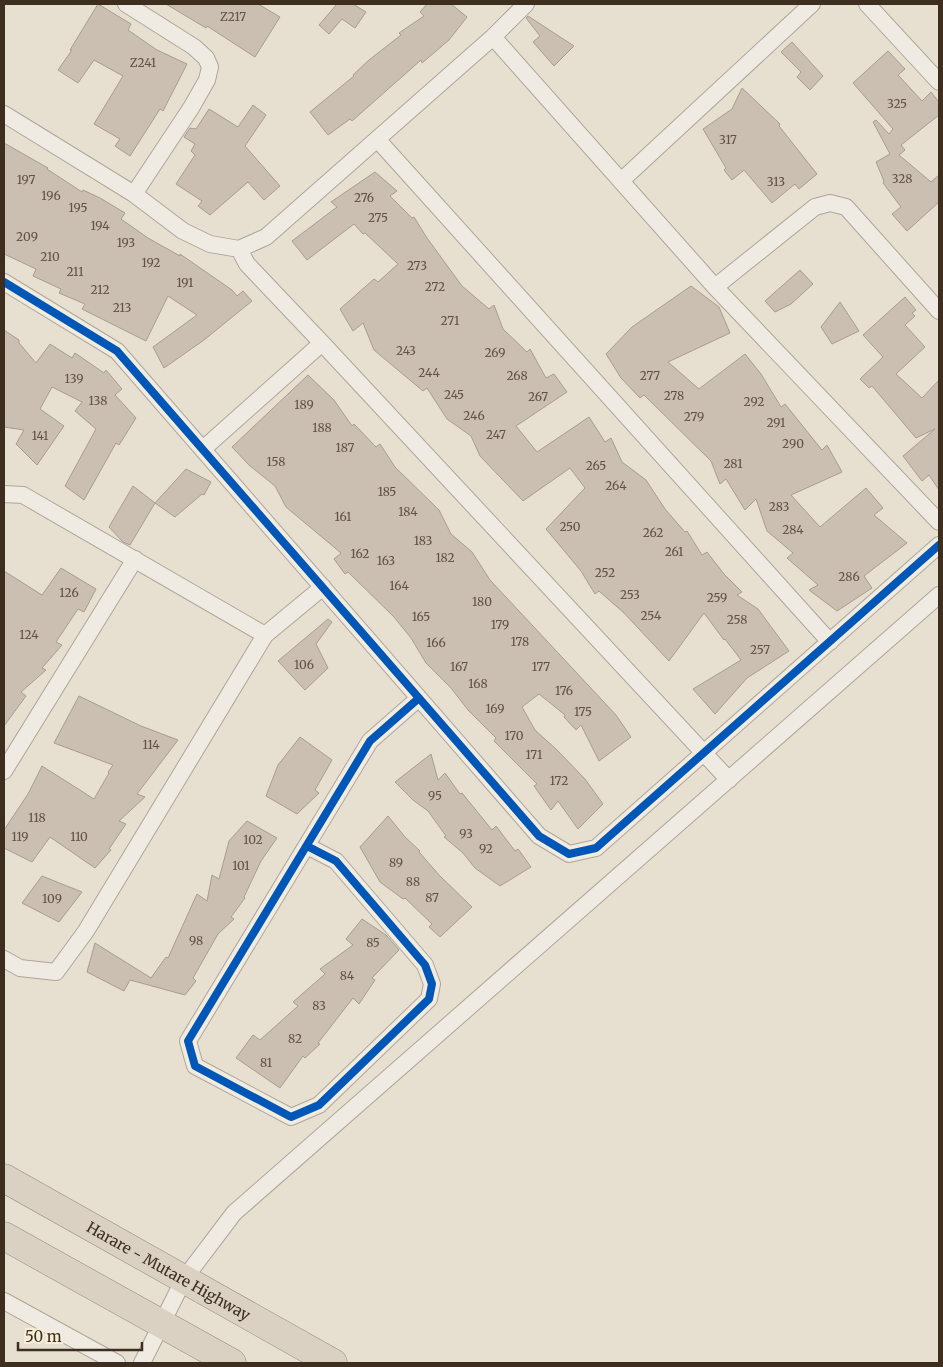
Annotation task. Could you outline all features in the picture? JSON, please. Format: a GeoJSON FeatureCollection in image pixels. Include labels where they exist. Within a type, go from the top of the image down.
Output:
{"type":"FeatureCollection","features":[{"type":"Feature","properties":{"kind":"highway","name":"Harare - Mutare Highway"},"geometry":{"type":"LineString","coordinates":[[4,1178],[333,1363]]}},
{"type":"Feature","properties":{"kind":"highway"},"geometry":{"type":"LineString","coordinates":[[4,1236],[232,1363]]}},
{"type":"Feature","properties":{"kind":"street"},"geometry":{"type":"LineString","coordinates":[[126,4],[194,47],[206,58],[210,67],[207,80],[191,108],[134,194]]}},
{"type":"Feature","properties":{"kind":"street"},"geometry":{"type":"LineString","coordinates":[[4,114],[134,194],[184,231],[210,244],[239,248],[266,237],[493,37],[526,4]]}},
{"type":"Feature","properties":{"kind":"street"},"geometry":{"type":"LineString","coordinates":[[622,180],[812,4]]}},
{"type":"Feature","properties":{"kind":"street"},"geometry":{"type":"LineString","coordinates":[[867,4],[939,82]]}},
{"type":"Feature","properties":{"kind":"street"},"geometry":{"type":"LineString","coordinates":[[493,37],[622,180],[715,287],[939,522]]}},
{"type":"Feature","properties":{"kind":"street"},"geometry":{"type":"LineString","coordinates":[[377,139],[830,642]]}},
{"type":"Feature","properties":{"kind":"street"},"geometry":{"type":"LineString","coordinates":[[715,287],[816,207],[830,203],[846,207],[939,311]]}},
{"type":"Feature","properties":{"kind":"street"},"geometry":{"type":"LineString","coordinates":[[239,248],[247,264],[729,780]]}},
{"type":"Feature","properties":{"kind":"street"},"geometry":{"type":"LineString","coordinates":[[4,282],[118,351],[539,836],[569,854],[596,848],[939,545]]}},
{"type":"Feature","properties":{"kind":"street"},"geometry":{"type":"LineString","coordinates":[[203,449],[322,343]]}},
{"type":"Feature","properties":{"kind":"street"},"geometry":{"type":"LineString","coordinates":[[4,494],[24,495],[265,635]]}},
{"type":"Feature","properties":{"kind":"street"},"geometry":{"type":"LineString","coordinates":[[4,771],[135,559]]}},
{"type":"Feature","properties":{"kind":"street"},"geometry":{"type":"LineString","coordinates":[[4,959],[20,968],[56,972],[86,931],[265,635],[323,587]]}},
{"type":"Feature","properties":{"kind":"street"},"geometry":{"type":"LineString","coordinates":[[142,1363],[184,1279],[234,1213],[939,595]]}},
{"type":"Feature","properties":{"kind":"street"},"geometry":{"type":"LineString","coordinates":[[307,846],[336,862],[424,966],[432,984],[429,999],[326,1099],[319,1105],[291,1117],[194,1066],[188,1041],[370,741],[419,698]]}},
{"type":"Feature","properties":{"kind":"street"},"geometry":{"type":"LineString","coordinates":[[4,1301],[117,1363]]}},
{"type":"Feature","properties":{"kind":"building"},"geometry":{"type":"Polygon","coordinates":[[[98,4],[131,24],[128,30],[157,50],[187,64],[163,111],[160,109],[130,156],[115,146],[120,139],[94,124],[123,76],[94,60],[78,83],[58,70],[72,50],[70,50],[98,4]]]}},
{"type":"Feature","properties":{"kind":"building"},"geometry":{"type":"Polygon","coordinates":[[[166,4],[258,4],[280,17],[255,57],[207,26],[206,28],[166,4]]]}},
{"type":"Feature","properties":{"kind":"building"},"geometry":{"type":"Polygon","coordinates":[[[337,4],[353,4],[366,12],[355,28],[342,19],[329,34],[319,25],[337,4]]]}},
{"type":"Feature","properties":{"kind":"building"},"geometry":{"type":"Polygon","coordinates":[[[427,4],[451,4],[467,17],[449,40],[422,63],[421,60],[352,121],[350,119],[328,135],[310,112],[354,76],[369,60],[401,35],[399,33],[424,16],[420,12],[427,4]]]}},
{"type":"Feature","properties":{"kind":"building"},"geometry":{"type":"Polygon","coordinates":[[[528,16],[574,46],[554,66],[533,42],[540,36],[526,18],[528,16]]]}},
{"type":"Feature","properties":{"kind":"building"},"geometry":{"type":"Polygon","coordinates":[[[792,42],[823,76],[810,90],[797,77],[801,72],[781,52],[792,42]]]}},
{"type":"Feature","properties":{"kind":"building"},"geometry":{"type":"Polygon","coordinates":[[[888,51],[905,69],[898,75],[922,101],[931,92],[939,102],[939,115],[901,145],[905,150],[899,155],[931,182],[939,175],[939,202],[907,231],[892,214],[901,207],[883,183],[884,181],[876,162],[890,154],[873,122],[876,120],[889,134],[893,129],[853,83],[888,51]]]}},
{"type":"Feature","properties":{"kind":"building"},"geometry":{"type":"Polygon","coordinates":[[[742,88],[780,124],[779,126],[817,174],[799,189],[795,184],[772,203],[744,170],[732,180],[724,170],[726,168],[703,129],[732,109],[742,88]]]}},
{"type":"Feature","properties":{"kind":"building"},"geometry":{"type":"Polygon","coordinates":[[[253,105],[266,115],[245,146],[280,186],[264,200],[248,182],[210,215],[198,206],[202,201],[176,184],[195,155],[191,151],[195,144],[184,137],[190,128],[196,129],[209,109],[238,127],[253,105]]]}},
{"type":"Feature","properties":{"kind":"building"},"geometry":{"type":"Polygon","coordinates":[[[4,143],[48,168],[82,192],[83,190],[100,198],[125,213],[121,219],[148,238],[180,256],[180,254],[232,290],[237,296],[243,291],[252,301],[204,340],[164,368],[153,347],[197,315],[168,296],[146,341],[82,309],[85,304],[59,293],[61,289],[33,276],[36,269],[4,254],[4,143]]]}},
{"type":"Feature","properties":{"kind":"building"},"geometry":{"type":"Polygon","coordinates":[[[375,172],[397,191],[390,196],[412,218],[414,217],[462,286],[489,309],[494,305],[503,329],[527,352],[530,349],[546,378],[554,374],[567,392],[516,426],[537,452],[589,417],[605,442],[611,438],[622,462],[646,480],[665,509],[685,532],[687,531],[702,555],[707,552],[724,574],[742,592],[737,595],[758,609],[789,651],[747,678],[715,714],[693,689],[741,660],[704,613],[669,661],[624,613],[599,591],[595,594],[581,571],[546,529],[585,488],[570,468],[523,501],[480,456],[471,436],[447,419],[427,388],[423,391],[374,350],[363,323],[353,331],[340,309],[374,279],[378,282],[398,264],[354,224],[307,260],[292,241],[337,207],[331,202],[375,172]]]}},
{"type":"Feature","properties":{"kind":"building"},"geometry":{"type":"Polygon","coordinates":[[[800,270],[813,284],[791,304],[775,312],[765,301],[800,270]]]}},
{"type":"Feature","properties":{"kind":"building"},"geometry":{"type":"Polygon","coordinates":[[[691,286],[719,307],[730,333],[668,362],[699,389],[745,354],[761,374],[781,407],[785,404],[822,450],[827,445],[842,472],[791,495],[820,527],[866,488],[883,508],[874,515],[907,543],[864,576],[872,588],[837,611],[809,590],[818,585],[787,558],[793,553],[767,531],[756,499],[745,510],[726,479],[720,484],[711,461],[644,395],[640,398],[621,378],[606,354],[632,327],[691,286]]]}},
{"type":"Feature","properties":{"kind":"building"},"geometry":{"type":"Polygon","coordinates":[[[905,297],[916,310],[912,313],[915,316],[905,325],[925,347],[896,374],[922,398],[939,380],[939,490],[929,475],[922,481],[903,456],[935,429],[916,438],[872,386],[869,388],[860,379],[883,357],[863,335],[905,297]]]}},
{"type":"Feature","properties":{"kind":"building"},"geometry":{"type":"Polygon","coordinates":[[[840,302],[859,331],[832,344],[821,327],[840,302]]]}},
{"type":"Feature","properties":{"kind":"building"},"geometry":{"type":"Polygon","coordinates":[[[4,330],[19,340],[19,343],[36,363],[50,344],[72,358],[75,353],[104,373],[106,370],[122,389],[115,395],[136,418],[119,445],[116,443],[84,500],[65,486],[96,429],[75,411],[82,402],[52,387],[40,409],[64,426],[37,465],[16,444],[24,430],[4,427],[4,330]]]}},
{"type":"Feature","properties":{"kind":"building"},"geometry":{"type":"Polygon","coordinates":[[[308,375],[334,400],[352,426],[354,424],[376,447],[380,444],[395,467],[439,510],[451,534],[472,552],[490,580],[616,715],[631,737],[599,761],[581,725],[576,730],[564,717],[565,715],[539,694],[522,707],[535,730],[585,779],[603,804],[578,829],[558,801],[551,810],[534,786],[537,784],[494,741],[496,738],[426,663],[411,638],[394,617],[348,572],[345,574],[334,559],[341,553],[286,507],[275,486],[249,465],[232,447],[308,375]]]}},
{"type":"Feature","properties":{"kind":"building"},"geometry":{"type":"Polygon","coordinates":[[[186,469],[211,482],[204,495],[202,494],[175,517],[155,503],[186,469]]]}},
{"type":"Feature","properties":{"kind":"building"},"geometry":{"type":"Polygon","coordinates":[[[133,486],[155,503],[130,545],[123,542],[109,527],[133,486]]]}},
{"type":"Feature","properties":{"kind":"building"},"geometry":{"type":"Polygon","coordinates":[[[61,568],[96,589],[84,612],[78,609],[56,642],[62,645],[42,668],[46,670],[21,692],[26,696],[4,726],[4,571],[42,595],[61,568]]]}},
{"type":"Feature","properties":{"kind":"building"},"geometry":{"type":"Polygon","coordinates":[[[328,619],[332,622],[316,644],[328,668],[305,690],[278,661],[328,619]]]}},
{"type":"Feature","properties":{"kind":"building"},"geometry":{"type":"Polygon","coordinates":[[[79,696],[141,726],[178,740],[137,794],[145,797],[119,821],[126,824],[109,849],[111,850],[95,868],[50,837],[32,862],[4,848],[4,830],[28,794],[42,766],[94,799],[113,765],[54,743],[79,696]]]}},
{"type":"Feature","properties":{"kind":"building"},"geometry":{"type":"Polygon","coordinates":[[[300,737],[332,760],[315,790],[319,793],[297,814],[266,796],[278,765],[300,737]]]}},
{"type":"Feature","properties":{"kind":"building"},"geometry":{"type":"Polygon","coordinates":[[[431,754],[438,780],[445,773],[460,794],[462,793],[492,830],[496,826],[515,851],[518,849],[531,867],[500,886],[475,868],[463,853],[444,837],[446,836],[428,811],[413,800],[395,782],[431,754]]]}},
{"type":"Feature","properties":{"kind":"building"},"geometry":{"type":"Polygon","coordinates":[[[388,816],[440,876],[472,907],[440,937],[429,927],[432,924],[405,898],[403,899],[380,882],[360,847],[388,816]]]}},
{"type":"Feature","properties":{"kind":"building"},"geometry":{"type":"Polygon","coordinates":[[[247,821],[277,838],[261,861],[245,898],[231,917],[234,919],[218,934],[193,978],[196,981],[185,995],[130,980],[124,991],[87,972],[95,943],[151,978],[166,957],[168,958],[197,894],[207,901],[212,875],[219,879],[229,841],[247,821]]]}},
{"type":"Feature","properties":{"kind":"building"},"geometry":{"type":"Polygon","coordinates":[[[42,876],[82,892],[59,922],[22,903],[42,876]]]}},
{"type":"Feature","properties":{"kind":"building"},"geometry":{"type":"Polygon","coordinates":[[[362,919],[386,935],[399,950],[372,978],[375,980],[359,1004],[353,998],[318,1043],[320,1044],[305,1058],[303,1056],[280,1088],[236,1058],[253,1035],[260,1040],[298,1006],[293,1002],[325,974],[320,969],[353,945],[346,939],[362,919]]]}},
{"type":"Feature","properties":{"kind":"cycle path"},"geometry":{"type":"LineString","coordinates":[[4,282],[117,351],[539,836],[569,854],[596,848],[939,545]]}},
{"type":"Feature","properties":{"kind":"cycle path"},"geometry":{"type":"LineString","coordinates":[[307,846],[336,861],[425,965],[432,984],[429,999],[319,1105],[291,1117],[195,1066],[188,1041],[370,741],[419,698]]}}]}
